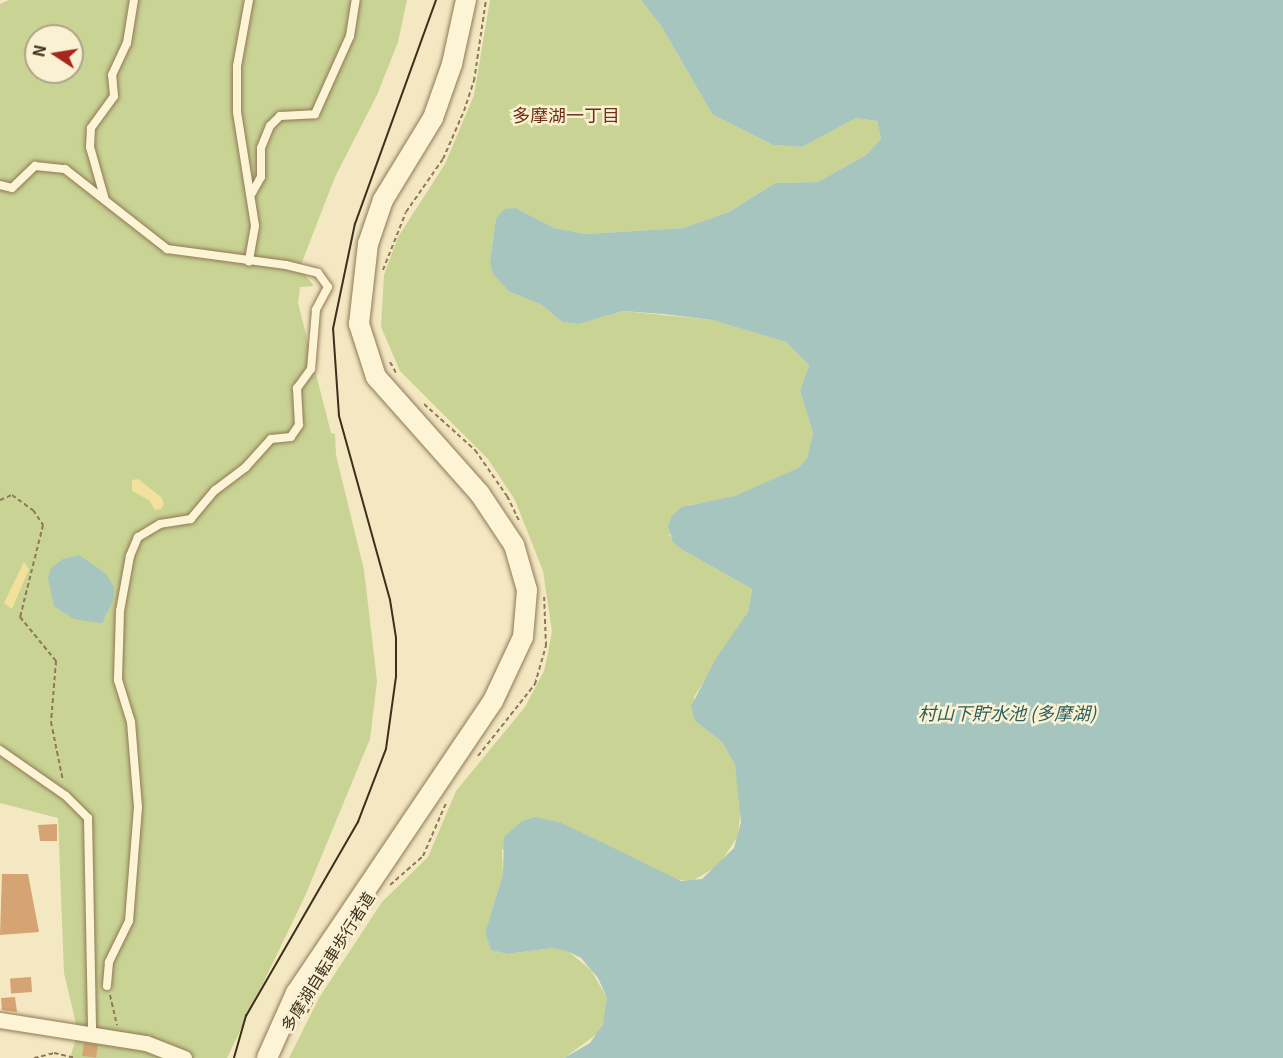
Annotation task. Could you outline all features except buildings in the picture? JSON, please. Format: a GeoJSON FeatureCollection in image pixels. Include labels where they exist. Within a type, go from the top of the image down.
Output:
{"type":"FeatureCollection","features":[{"type":"Feature","properties":{"kind":"street"},"geometry":{"type":"LineString","coordinates":[[267,1058],[296,993],[493,701],[523,637],[526,590],[514,545],[480,494],[381,384],[367,359],[359,324],[368,244],[383,200],[433,118],[452,64],[466,0]]}},
{"type":"Feature","properties":{"kind":"street"},"geometry":{"type":"LineString","coordinates":[[0,1020],[93,1037],[146,1043],[184,1058]]}},
{"type":"Feature","properties":{"kind":"lane"},"geometry":{"type":"LineString","coordinates":[[105,202],[90,147],[91,128],[114,96],[112,75],[127,43],[134,0]]}},
{"type":"Feature","properties":{"kind":"lane"},"geometry":{"type":"LineString","coordinates":[[249,0],[237,66],[237,112],[252,193],[255,226],[249,261]]}},
{"type":"Feature","properties":{"kind":"lane"},"geometry":{"type":"LineString","coordinates":[[252,193],[261,177],[261,148],[270,126],[280,116],[315,114],[350,36],[356,0]]}},
{"type":"Feature","properties":{"kind":"lane"},"geometry":{"type":"LineString","coordinates":[[0,185],[12,188],[35,166],[65,169],[167,249],[318,273],[328,287],[316,310],[311,369],[297,388],[299,425],[291,436],[272,439],[246,467],[215,490],[191,519],[160,524],[138,537],[130,556],[120,611],[118,680],[131,722],[138,807],[129,921],[109,962],[107,986]]}},
{"type":"Feature","properties":{"kind":"lane"},"geometry":{"type":"LineString","coordinates":[[0,750],[66,796],[88,818],[93,1037]]}},
{"type":"Feature","properties":{"kind":"path"},"geometry":{"type":"LineString","coordinates":[[380,279],[394,236],[443,159],[464,111],[474,81],[486,0]]}},
{"type":"Feature","properties":{"kind":"path"},"geometry":{"type":"LineString","coordinates":[[386,354],[397,375]]}},
{"type":"Feature","properties":{"kind":"path"},"geometry":{"type":"LineString","coordinates":[[417,398],[475,450],[507,496],[520,523]]}},
{"type":"Feature","properties":{"kind":"path"},"geometry":{"type":"LineString","coordinates":[[0,500],[12,495],[33,510],[43,525],[20,617],[56,661],[51,722],[66,796]]}},
{"type":"Feature","properties":{"kind":"path"},"geometry":{"type":"LineString","coordinates":[[476,758],[535,684],[546,646],[543,590]]}},
{"type":"Feature","properties":{"kind":"path","name":"多摩湖自転車歩行者道"},"geometry":{"type":"LineString","coordinates":[[387,888],[423,856],[447,800]]}},
{"type":"Feature","properties":{"kind":"path","name":"多摩湖自転車歩行者道"},"geometry":{"type":"LineString","coordinates":[[303,1019],[325,980]]}},
{"type":"Feature","properties":{"kind":"path"},"geometry":{"type":"LineString","coordinates":[[34,1058],[54,1053],[75,1058]]}},
{"type":"Feature","properties":{"kind":"green space"},"geometry":{"type":"Polygon","coordinates":[[[9,0],[407,0],[398,42],[377,95],[335,177],[302,262],[301,270],[314,286],[300,287],[298,303],[331,433],[335,434],[336,455],[364,570],[377,681],[370,739],[305,896],[227,1058],[70,1058],[78,1032],[64,973],[58,818],[0,803],[0,4],[9,0]]]}},
{"type":"Feature","properties":{"kind":"green space"},"geometry":{"type":"Polygon","coordinates":[[[490,0],[641,0],[662,27],[712,114],[773,145],[802,147],[856,118],[877,121],[881,139],[866,155],[818,182],[775,183],[729,212],[683,228],[586,234],[554,228],[516,208],[496,218],[490,262],[510,292],[542,305],[562,322],[579,324],[623,311],[712,320],[786,342],[809,365],[800,391],[813,433],[807,458],[798,468],[751,490],[723,500],[689,505],[669,535],[681,549],[752,589],[748,612],[694,697],[695,721],[722,742],[735,765],[741,807],[738,836],[718,866],[692,881],[670,879],[562,823],[502,850],[503,874],[485,933],[491,950],[507,954],[553,948],[569,952],[591,970],[607,998],[607,1015],[597,1034],[564,1058],[289,1058],[319,998],[382,902],[428,857],[456,791],[525,707],[544,671],[548,653],[552,631],[543,571],[515,500],[488,459],[400,371],[381,327],[384,275],[398,237],[445,164],[474,95],[490,0]]]}},
{"type":"Feature","properties":{"kind":"sand"},"geometry":{"type":"Polygon","coordinates":[[[138,479],[161,497],[164,504],[161,509],[155,510],[149,500],[132,491],[132,480],[138,479]]]}},
{"type":"Feature","properties":{"kind":"sand"},"geometry":{"type":"Polygon","coordinates":[[[24,562],[29,569],[12,609],[4,603],[24,562]]]}},
{"type":"Feature","properties":{"kind":"water","name":"村山下貯水池 (多摩湖)"},"geometry":{"type":"Polygon","coordinates":[[[641,0],[1283,0],[1283,1058],[564,1058],[590,1043],[603,1024],[607,998],[598,978],[581,958],[569,952],[553,948],[507,954],[491,950],[485,933],[503,874],[504,837],[522,821],[535,817],[562,823],[681,881],[702,879],[734,848],[741,822],[735,765],[722,742],[695,721],[691,706],[717,657],[748,612],[752,589],[681,549],[673,542],[668,527],[671,517],[682,507],[735,496],[798,468],[807,458],[813,433],[800,391],[809,365],[786,342],[712,320],[663,314],[623,311],[579,324],[562,322],[542,305],[510,292],[493,274],[490,262],[496,218],[505,209],[516,208],[554,228],[586,234],[683,228],[729,212],[775,183],[818,182],[866,155],[881,139],[877,121],[856,118],[802,147],[773,145],[712,114],[662,27],[641,0]]]}},
{"type":"Feature","properties":{"kind":"water"},"geometry":{"type":"Polygon","coordinates":[[[79,555],[106,574],[114,587],[113,600],[102,623],[74,619],[54,606],[48,578],[51,568],[63,559],[79,555]]]}},
{"type":"Feature","properties":{"kind":"tram line"},"geometry":{"type":"LineString","coordinates":[[234,1058],[246,1016],[358,822],[386,749],[396,677],[396,638],[390,600],[339,416],[333,329],[355,224],[436,0]]}},
{"type":"Feature","properties":{"kind":"district","name":"多摩湖一丁目"},"geometry":{"type":"Point","coordinates":[566,114]}}]}
